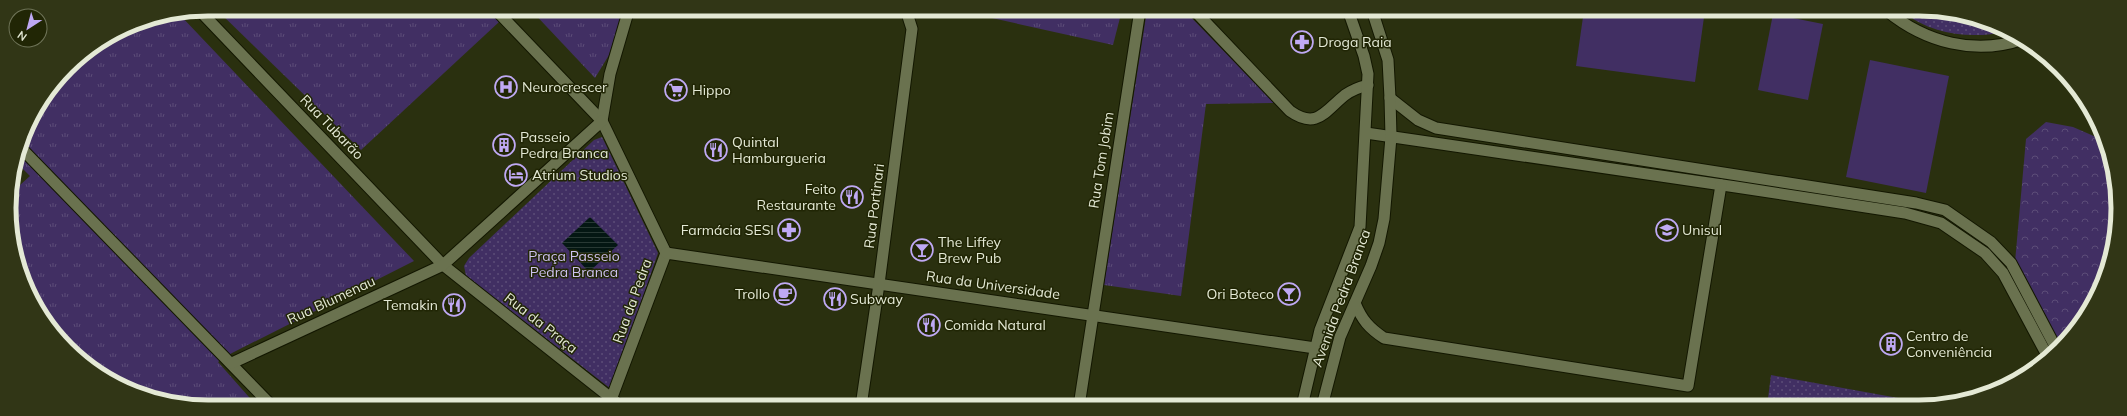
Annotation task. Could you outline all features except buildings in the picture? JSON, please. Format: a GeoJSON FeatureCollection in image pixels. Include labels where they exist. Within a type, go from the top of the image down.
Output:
{"type":"FeatureCollection","features":[{"type":"Feature","properties":{"kind":"street","name":"Rua Tubarão"},"geometry":{"type":"LineString","coordinates":[[205,16],[443,265]]}},
{"type":"Feature","properties":{"kind":"street","name":"Rua da Pedra"},"geometry":{"type":"LineString","coordinates":[[502,16],[602,121],[666,252],[611,400]]}},
{"type":"Feature","properties":{"kind":"street"},"geometry":{"type":"LineString","coordinates":[[602,121],[610,74],[627,16]]}},
{"type":"Feature","properties":{"kind":"street","name":"Rua Portinari"},"geometry":{"type":"LineString","coordinates":[[861,400],[879,284],[912,29],[908,16]]}},
{"type":"Feature","properties":{"kind":"street","name":"Rua Tom Jobim"},"geometry":{"type":"LineString","coordinates":[[1080,400],[1139,16]]}},
{"type":"Feature","properties":{"kind":"street"},"geometry":{"type":"LineString","coordinates":[[1200,16],[1290,111],[1300,117],[1311,120],[1321,117],[1346,94],[1368,85]]}},
{"type":"Feature","properties":{"kind":"street","name":"Avenida Pedra Branca"},"geometry":{"type":"LineString","coordinates":[[1303,400],[1320,330],[1360,227],[1368,85],[1364,56],[1350,16]]}},
{"type":"Feature","properties":{"kind":"street","name":"Avenida Pedra Branca"},"geometry":{"type":"LineString","coordinates":[[1324,400],[1340,337],[1379,243],[1384,219],[1391,137],[1390,98],[1388,60],[1374,16]]}},
{"type":"Feature","properties":{"kind":"street"},"geometry":{"type":"LineString","coordinates":[[1894,16],[1916,31],[1946,44],[1979,48],[2016,42]]}},
{"type":"Feature","properties":{"kind":"street"},"geometry":{"type":"LineString","coordinates":[[1390,98],[1418,120],[1436,128],[1916,203],[1945,210],[1991,242],[2011,264],[2055,344]]}},
{"type":"Feature","properties":{"kind":"street","name":"Rua Blumenau"},"geometry":{"type":"LineString","coordinates":[[232,363],[443,265],[602,121]]}},
{"type":"Feature","properties":{"kind":"street"},"geometry":{"type":"LineString","coordinates":[[1366,132],[1391,137],[1721,184],[1905,213],[1940,223],[1985,253],[2003,273],[2046,352]]}},
{"type":"Feature","properties":{"kind":"street"},"geometry":{"type":"LineString","coordinates":[[25,152],[266,400]]}},
{"type":"Feature","properties":{"kind":"street"},"geometry":{"type":"LineString","coordinates":[[1355,303],[1360,316],[1369,328],[1384,338],[1688,386],[1721,184]]}},
{"type":"Feature","properties":{"kind":"street","name":"Rua da Universidade"},"geometry":{"type":"LineString","coordinates":[[666,252],[1315,348]]}},
{"type":"Feature","properties":{"kind":"street","name":"Rua da Praça"},"geometry":{"type":"LineString","coordinates":[[443,265],[608,400]]}},
{"type":"Feature","properties":{"kind":"green space"},"geometry":{"type":"Polygon","coordinates":[[[223,16],[493,16],[499,22],[361,150],[223,16]]]}},
{"type":"Feature","properties":{"kind":"green space"},"geometry":{"type":"Polygon","coordinates":[[[537,16],[622,16],[609,55],[595,78],[537,16]]]}},
{"type":"Feature","properties":{"kind":"green space"},"geometry":{"type":"Polygon","coordinates":[[[983,16],[1120,16],[1113,45],[983,16]]]}},
{"type":"Feature","properties":{"kind":"green space"},"geometry":{"type":"Polygon","coordinates":[[[1146,16],[1190,16],[1274,103],[1206,104],[1181,296],[1104,285],[1146,16]]]}},
{"type":"Feature","properties":{"kind":"green space"},"geometry":{"type":"Polygon","coordinates":[[[1583,16],[1704,16],[1695,82],[1576,66],[1583,16]]]}},
{"type":"Feature","properties":{"kind":"green space"},"geometry":{"type":"Polygon","coordinates":[[[1773,16],[1783,16],[1823,24],[1808,100],[1758,90],[1773,16]]]}},
{"type":"Feature","properties":{"kind":"green space"},"geometry":{"type":"Polygon","coordinates":[[[1908,16],[1932,16],[1956,20],[1981,26],[1998,33],[1965,35],[1951,33],[1938,30],[1908,16]]]}},
{"type":"Feature","properties":{"kind":"green space"},"geometry":{"type":"Polygon","coordinates":[[[183,18],[414,261],[232,353],[218,362],[252,400],[195,400],[171,396],[146,390],[101,368],[72,344],[48,315],[26,270],[16,221],[17,188],[30,176],[21,167],[26,146],[48,101],[72,72],[101,48],[123,36],[146,26],[183,18]]]}},
{"type":"Feature","properties":{"kind":"green space"},"geometry":{"type":"Polygon","coordinates":[[[1870,60],[1949,76],[1926,193],[1846,177],[1870,60]]]}},
{"type":"Feature","properties":{"kind":"green space"},"geometry":{"type":"Polygon","coordinates":[[[2046,122],[2073,127],[2097,137],[2104,158],[2111,195],[2111,221],[2101,270],[2079,315],[2058,341],[2015,262],[2026,139],[2046,122]]]}},
{"type":"Feature","properties":{"kind":"green space","name":"Praça Passeio Pedra Branca"},"geometry":{"type":"Polygon","coordinates":[[[602,137],[658,253],[611,389],[466,276],[464,266],[469,258],[594,140],[602,137]]]}},
{"type":"Feature","properties":{"kind":"green space"},"geometry":{"type":"Polygon","coordinates":[[[1771,375],[1909,400],[1768,400],[1771,375]]]}},
{"type":"Feature","properties":{"kind":"shaded area"},"geometry":{"type":"Polygon","coordinates":[[[590,217],[618,245],[589,272],[562,243],[590,217]]]}},
{"type":"Feature","properties":{"kind":"place","name":"Droga Raia"},"geometry":{"type":"Point","coordinates":[1302,42]}},
{"type":"Feature","properties":{"kind":"place","name":"Neurocrescer"},"geometry":{"type":"Point","coordinates":[506,87]}},
{"type":"Feature","properties":{"kind":"place","name":"Hippo"},"geometry":{"type":"Point","coordinates":[676,90]}},
{"type":"Feature","properties":{"kind":"place","name":"Passeio Pedra Branca"},"geometry":{"type":"Point","coordinates":[504,145]}},
{"type":"Feature","properties":{"kind":"place","name":"Quintal Hamburgueria"},"geometry":{"type":"Point","coordinates":[716,150]}},
{"type":"Feature","properties":{"kind":"place","name":"Atrium Studios"},"geometry":{"type":"Point","coordinates":[516,175]}},
{"type":"Feature","properties":{"kind":"place","name":"Feito Restaurante"},"geometry":{"type":"Point","coordinates":[852,197]}},
{"type":"Feature","properties":{"kind":"place","name":"Farmácia SESI"},"geometry":{"type":"Point","coordinates":[789,230]}},
{"type":"Feature","properties":{"kind":"place","name":"Unisul"},"geometry":{"type":"Point","coordinates":[1667,230]}},
{"type":"Feature","properties":{"kind":"place","name":"The Liffey Brew Pub"},"geometry":{"type":"Point","coordinates":[922,250]}},
{"type":"Feature","properties":{"kind":"place","name":"Trollo"},"geometry":{"type":"Point","coordinates":[785,294]}},
{"type":"Feature","properties":{"kind":"place","name":"Ori Boteco"},"geometry":{"type":"Point","coordinates":[1289,294]}},
{"type":"Feature","properties":{"kind":"place","name":"Subway"},"geometry":{"type":"Point","coordinates":[835,299]}},
{"type":"Feature","properties":{"kind":"place","name":"Temakin"},"geometry":{"type":"Point","coordinates":[454,305]}},
{"type":"Feature","properties":{"kind":"place","name":"Comida Natural"},"geometry":{"type":"Point","coordinates":[929,325]}},
{"type":"Feature","properties":{"kind":"place","name":"Centro de Conveniência"},"geometry":{"type":"Point","coordinates":[1891,344]}}]}
